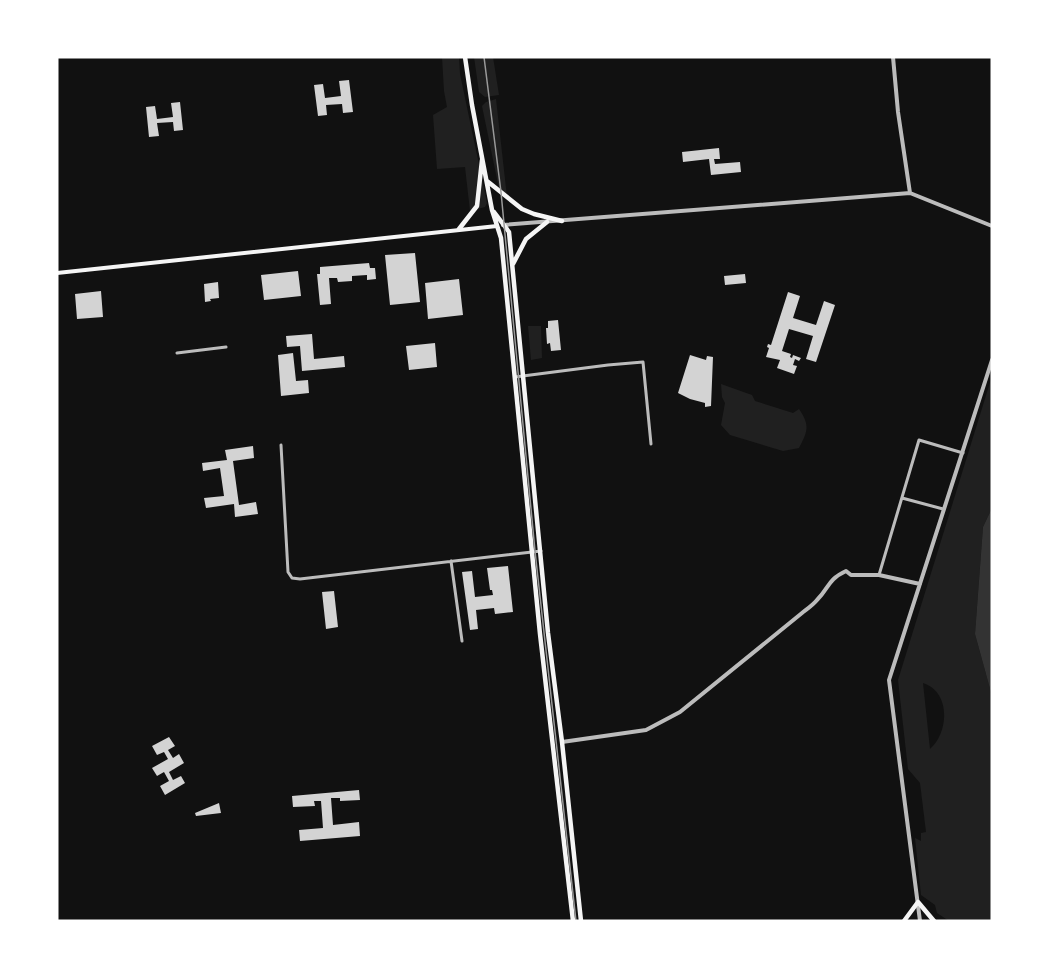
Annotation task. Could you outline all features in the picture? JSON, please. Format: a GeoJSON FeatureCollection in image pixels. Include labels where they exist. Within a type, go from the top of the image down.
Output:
{"type":"FeatureCollection","features":[{"type":"Feature","properties":{"kind":"main road"},"geometry":{"type":"LineString","coordinates":[[465,57],[492,210],[501,238],[552,744],[573,921]]}},
{"type":"Feature","properties":{"kind":"main road"},"geometry":{"type":"LineString","coordinates":[[456,230],[477,206],[482,157]]}},
{"type":"Feature","properties":{"kind":"main road"},"geometry":{"type":"LineString","coordinates":[[488,181],[522,209],[562,221]]}},
{"type":"Feature","properties":{"kind":"main road"},"geometry":{"type":"LineString","coordinates":[[492,210],[509,232],[548,633],[581,921]]}},
{"type":"Feature","properties":{"kind":"main road"},"geometry":{"type":"LineString","coordinates":[[513,264],[526,239],[547,222]]}},
{"type":"Feature","properties":{"kind":"main road"},"geometry":{"type":"LineString","coordinates":[[57,273],[497,226]]}},
{"type":"Feature","properties":{"kind":"main road"},"geometry":{"type":"LineString","coordinates":[[526,496],[536,496]]}},
{"type":"Feature","properties":{"kind":"main road"},"geometry":{"type":"LineString","coordinates":[[552,744],[562,742]]}},
{"type":"Feature","properties":{"kind":"main road"},"geometry":{"type":"LineString","coordinates":[[569,883],[577,883]]}},
{"type":"Feature","properties":{"kind":"main road"},"geometry":{"type":"LineString","coordinates":[[904,921],[918,902],[933,921]]}},
{"type":"Feature","properties":{"kind":"street"},"geometry":{"type":"LineString","coordinates":[[893,57],[898,112],[910,193]]}},
{"type":"Feature","properties":{"kind":"street"},"geometry":{"type":"LineString","coordinates":[[497,226],[910,193],[991,227]]}},
{"type":"Feature","properties":{"kind":"street"},"geometry":{"type":"LineString","coordinates":[[177,352],[226,347]]}},
{"type":"Feature","properties":{"kind":"street"},"geometry":{"type":"LineString","coordinates":[[920,921],[889,681],[992,360]]}},
{"type":"Feature","properties":{"kind":"street"},"geometry":{"type":"LineString","coordinates":[[514,377],[643,362],[651,444]]}},
{"type":"Feature","properties":{"kind":"street"},"geometry":{"type":"LineString","coordinates":[[879,575],[919,440],[963,453]]}},
{"type":"Feature","properties":{"kind":"street"},"geometry":{"type":"LineString","coordinates":[[281,445],[288,572],[292,578],[300,579],[540,551]]}},
{"type":"Feature","properties":{"kind":"street"},"geometry":{"type":"LineString","coordinates":[[902,498],[943,510]]}},
{"type":"Feature","properties":{"kind":"street"},"geometry":{"type":"LineString","coordinates":[[451,561],[462,641]]}},
{"type":"Feature","properties":{"kind":"street"},"geometry":{"type":"LineString","coordinates":[[562,742],[646,730],[674,715],[802,613],[819,598],[826,585],[836,576],[846,572],[851,575],[879,575],[921,584]]}},
{"type":"Feature","properties":{"kind":"shaded area"},"geometry":{"type":"Polygon","coordinates":[[[442,57],[459,57],[460,74],[487,203],[485,207],[470,211],[465,167],[437,169],[433,115],[447,107],[442,57]]]}},
{"type":"Feature","properties":{"kind":"shaded area"},"geometry":{"type":"Polygon","coordinates":[[[474,57],[493,57],[499,95],[485,97],[479,92],[474,57]]]}},
{"type":"Feature","properties":{"kind":"shaded area"},"geometry":{"type":"Polygon","coordinates":[[[496,99],[507,197],[500,191],[498,184],[482,106],[496,99]]]}},
{"type":"Feature","properties":{"kind":"shaded area"},"geometry":{"type":"Polygon","coordinates":[[[528,326],[541,326],[542,358],[531,360],[528,326]]]}},
{"type":"Feature","properties":{"kind":"shaded area"},"geometry":{"type":"Polygon","coordinates":[[[992,376],[992,508],[983,527],[975,634],[992,696],[992,921],[949,921],[937,913],[935,905],[921,895],[915,838],[921,841],[921,833],[926,832],[920,783],[908,769],[898,680],[992,376]],[[923,683],[930,749],[941,733],[944,723],[943,703],[932,688],[923,683]]]}},
{"type":"Feature","properties":{"kind":"shaded area"},"geometry":{"type":"Polygon","coordinates":[[[721,384],[752,395],[755,401],[793,413],[799,409],[805,419],[806,428],[799,448],[783,451],[730,435],[721,425],[725,403],[721,384]]]}},
{"type":"Feature","properties":{"kind":"shaded area"},"geometry":{"type":"Polygon","coordinates":[[[992,508],[992,696],[975,634],[983,527],[992,508]]]}},
{"type":"Feature","properties":{"kind":"building"},"geometry":{"type":"Polygon","coordinates":[[[349,80],[353,112],[343,113],[342,104],[326,105],[327,115],[318,116],[314,85],[323,84],[325,98],[341,96],[339,81],[349,80]]]}},
{"type":"Feature","properties":{"kind":"building"},"geometry":{"type":"Polygon","coordinates":[[[180,102],[183,130],[174,131],[173,122],[157,123],[159,136],[149,137],[146,107],[155,106],[157,119],[173,117],[171,103],[180,102]]]}},
{"type":"Feature","properties":{"kind":"building"},"geometry":{"type":"Polygon","coordinates":[[[719,148],[720,159],[714,159],[715,164],[740,162],[741,172],[711,175],[709,159],[683,162],[682,152],[719,148]]]}},
{"type":"Feature","properties":{"kind":"building"},"geometry":{"type":"Polygon","coordinates":[[[415,253],[420,302],[390,305],[385,255],[415,253]]]}},
{"type":"Feature","properties":{"kind":"building"},"geometry":{"type":"Polygon","coordinates":[[[369,263],[370,268],[375,268],[376,279],[367,280],[367,275],[352,276],[352,281],[338,282],[337,278],[329,278],[331,304],[320,305],[317,274],[320,274],[320,267],[369,263]]]}},
{"type":"Feature","properties":{"kind":"building"},"geometry":{"type":"Polygon","coordinates":[[[298,271],[301,296],[264,300],[261,275],[298,271]]]}},
{"type":"Feature","properties":{"kind":"building"},"geometry":{"type":"Polygon","coordinates":[[[745,274],[746,283],[725,285],[724,276],[745,274]]]}},
{"type":"Feature","properties":{"kind":"building"},"geometry":{"type":"Polygon","coordinates":[[[459,279],[463,315],[428,319],[425,283],[459,279]]]}},
{"type":"Feature","properties":{"kind":"building"},"geometry":{"type":"Polygon","coordinates":[[[218,282],[219,298],[205,302],[204,284],[218,282]]]}},
{"type":"Feature","properties":{"kind":"building"},"geometry":{"type":"Polygon","coordinates":[[[101,291],[103,317],[77,319],[75,294],[101,291]]]}},
{"type":"Feature","properties":{"kind":"building"},"geometry":{"type":"Polygon","coordinates":[[[788,292],[800,296],[793,318],[816,325],[824,301],[835,305],[816,362],[806,359],[813,336],[789,329],[782,351],[791,354],[792,358],[793,355],[801,358],[799,361],[795,359],[793,365],[797,366],[794,374],[777,368],[780,360],[766,357],[768,344],[771,345],[788,292]]]}},
{"type":"Feature","properties":{"kind":"building"},"geometry":{"type":"Polygon","coordinates":[[[558,320],[561,350],[551,351],[550,343],[547,344],[546,328],[548,328],[548,321],[558,320]]]}},
{"type":"Feature","properties":{"kind":"building"},"geometry":{"type":"Polygon","coordinates":[[[312,334],[314,359],[344,356],[345,367],[302,371],[300,346],[287,347],[286,336],[312,334]]]}},
{"type":"Feature","properties":{"kind":"building"},"geometry":{"type":"Polygon","coordinates":[[[435,343],[437,367],[409,370],[406,346],[435,343]]]}},
{"type":"Feature","properties":{"kind":"building"},"geometry":{"type":"Polygon","coordinates":[[[293,353],[296,381],[308,380],[309,393],[281,396],[278,355],[293,353]]]}},
{"type":"Feature","properties":{"kind":"building"},"geometry":{"type":"Polygon","coordinates":[[[690,355],[706,360],[707,356],[713,357],[711,406],[705,407],[705,403],[678,393],[690,355]]]}},
{"type":"Feature","properties":{"kind":"building"},"geometry":{"type":"Polygon","coordinates":[[[253,446],[254,458],[233,461],[239,505],[256,502],[258,514],[235,517],[234,504],[206,508],[204,498],[224,496],[220,468],[203,471],[202,463],[227,460],[225,450],[253,446]]]}},
{"type":"Feature","properties":{"kind":"building"},"geometry":{"type":"Polygon","coordinates":[[[508,566],[513,612],[495,614],[494,608],[476,610],[478,629],[470,630],[462,572],[472,571],[475,597],[493,595],[490,590],[487,568],[508,566]]]}},
{"type":"Feature","properties":{"kind":"building"},"geometry":{"type":"Polygon","coordinates":[[[334,591],[338,627],[326,629],[322,592],[334,591]]]}},
{"type":"Feature","properties":{"kind":"building"},"geometry":{"type":"Polygon","coordinates":[[[169,737],[175,746],[168,750],[173,758],[179,754],[184,763],[169,772],[173,780],[181,776],[185,783],[165,795],[160,786],[169,781],[164,772],[157,776],[152,768],[168,759],[164,752],[157,755],[152,746],[169,737]]]}},
{"type":"Feature","properties":{"kind":"building"},"geometry":{"type":"Polygon","coordinates":[[[359,790],[360,800],[340,801],[340,798],[331,798],[333,825],[359,822],[360,836],[300,841],[299,830],[323,828],[321,801],[314,801],[315,806],[293,807],[292,796],[359,790]]]}},
{"type":"Feature","properties":{"kind":"building"},"geometry":{"type":"Polygon","coordinates":[[[219,803],[221,813],[196,816],[195,813],[219,803]]]}},
{"type":"Feature","properties":{"kind":"tram line"},"geometry":{"type":"LineString","coordinates":[[484,57],[501,192],[535,551],[576,921]]}}]}
